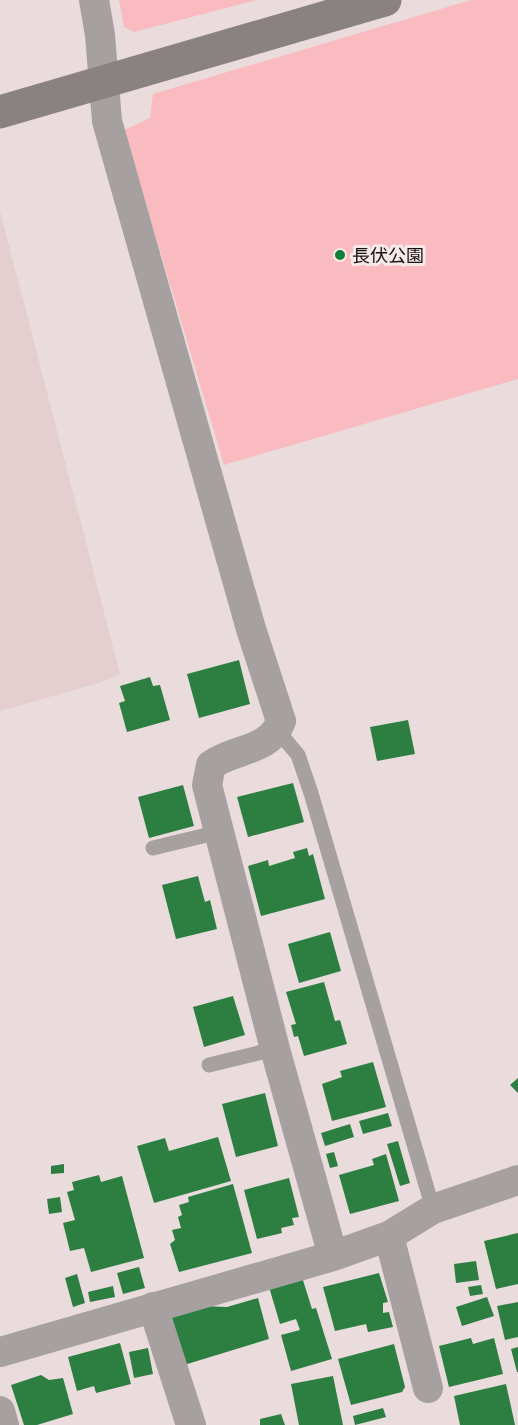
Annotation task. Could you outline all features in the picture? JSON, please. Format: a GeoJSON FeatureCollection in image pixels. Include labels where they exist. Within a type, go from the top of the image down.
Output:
{"type":"FeatureCollection","features":[{"type":"Feature","properties":{"kind":"street"},"geometry":{"type":"LineString","coordinates":[[94,0],[100,35],[107,122],[251,629],[281,721],[278,731],[267,741],[219,759],[211,765],[207,785],[275,1050],[333,1256]]}},
{"type":"Feature","properties":{"kind":"street"},"geometry":{"type":"LineString","coordinates":[[0,112],[104,84],[385,0]]}},
{"type":"Feature","properties":{"kind":"street"},"geometry":{"type":"LineString","coordinates":[[0,1352],[333,1256],[389,1236],[433,1209],[518,1180]]}},
{"type":"Feature","properties":{"kind":"street"},"geometry":{"type":"LineString","coordinates":[[389,1236],[428,1388]]}},
{"type":"Feature","properties":{"kind":"street"},"geometry":{"type":"LineString","coordinates":[[153,1307],[191,1425]]}},
{"type":"Feature","properties":{"kind":"street"},"geometry":{"type":"LineString","coordinates":[[0,1411],[4,1425]]}},
{"type":"Feature","properties":{"kind":"lane"},"geometry":{"type":"LineString","coordinates":[[278,731],[298,755],[311,793],[433,1209]]}},
{"type":"Feature","properties":{"kind":"lane"},"geometry":{"type":"LineString","coordinates":[[153,848],[219,832]]}},
{"type":"Feature","properties":{"kind":"lane"},"geometry":{"type":"LineString","coordinates":[[208,1065],[275,1050]]}},
{"type":"Feature","properties":{"kind":"shaded area"},"geometry":{"type":"Polygon","coordinates":[[[119,0],[257,0],[134,32],[124,27],[119,0]]]}},
{"type":"Feature","properties":{"kind":"shaded area","name":"長伏公園"},"geometry":{"type":"Polygon","coordinates":[[[471,0],[518,0],[518,379],[224,465],[124,130],[150,118],[153,94],[471,0]]]}},
{"type":"Feature","properties":{"kind":"shaded area"},"geometry":{"type":"Polygon","coordinates":[[[0,211],[120,674],[102,682],[0,711],[0,211]]]}},
{"type":"Feature","properties":{"kind":"building"},"geometry":{"type":"Polygon","coordinates":[[[239,660],[250,704],[199,718],[187,674],[239,660]]]}},
{"type":"Feature","properties":{"kind":"building"},"geometry":{"type":"Polygon","coordinates":[[[150,677],[153,686],[160,685],[170,720],[127,732],[119,703],[125,701],[120,686],[150,677]]]}},
{"type":"Feature","properties":{"kind":"building"},"geometry":{"type":"Polygon","coordinates":[[[408,720],[415,754],[377,761],[370,727],[408,720]]]}},
{"type":"Feature","properties":{"kind":"building"},"geometry":{"type":"Polygon","coordinates":[[[293,783],[304,822],[248,837],[237,797],[293,783]]]}},
{"type":"Feature","properties":{"kind":"building"},"geometry":{"type":"Polygon","coordinates":[[[183,785],[194,826],[149,838],[138,797],[183,785]]]}},
{"type":"Feature","properties":{"kind":"building"},"geometry":{"type":"Polygon","coordinates":[[[307,848],[309,856],[313,854],[325,899],[261,916],[248,866],[268,860],[269,866],[295,858],[293,852],[307,848]]]}},
{"type":"Feature","properties":{"kind":"building"},"geometry":{"type":"Polygon","coordinates":[[[198,876],[205,902],[210,900],[217,929],[176,939],[162,885],[198,876]]]}},
{"type":"Feature","properties":{"kind":"building"},"geometry":{"type":"Polygon","coordinates":[[[330,932],[341,971],[299,983],[288,944],[330,932]]]}},
{"type":"Feature","properties":{"kind":"building"},"geometry":{"type":"Polygon","coordinates":[[[324,982],[335,1021],[340,1020],[347,1044],[304,1056],[298,1036],[294,1037],[291,1025],[296,1024],[286,992],[324,982]]]}},
{"type":"Feature","properties":{"kind":"building"},"geometry":{"type":"Polygon","coordinates":[[[233,996],[245,1035],[204,1047],[193,1007],[233,996]]]}},
{"type":"Feature","properties":{"kind":"building"},"geometry":{"type":"Polygon","coordinates":[[[373,1062],[386,1107],[332,1121],[322,1084],[342,1077],[340,1071],[373,1062]]]}},
{"type":"Feature","properties":{"kind":"building"},"geometry":{"type":"Polygon","coordinates":[[[518,1078],[518,1093],[510,1085],[518,1078]]]}},
{"type":"Feature","properties":{"kind":"building"},"geometry":{"type":"Polygon","coordinates":[[[265,1093],[278,1146],[236,1157],[222,1104],[265,1093]]]}},
{"type":"Feature","properties":{"kind":"building"},"geometry":{"type":"Polygon","coordinates":[[[388,1113],[392,1126],[363,1134],[359,1121],[388,1113]]]}},
{"type":"Feature","properties":{"kind":"building"},"geometry":{"type":"Polygon","coordinates":[[[350,1124],[354,1137],[325,1146],[321,1133],[350,1124]]]}},
{"type":"Feature","properties":{"kind":"building"},"geometry":{"type":"Polygon","coordinates":[[[218,1137],[231,1181],[154,1203],[137,1146],[165,1138],[169,1151],[218,1137]]]}},
{"type":"Feature","properties":{"kind":"building"},"geometry":{"type":"Polygon","coordinates":[[[398,1141],[410,1183],[400,1186],[387,1144],[398,1141]]]}},
{"type":"Feature","properties":{"kind":"building"},"geometry":{"type":"Polygon","coordinates":[[[334,1152],[338,1166],[330,1168],[326,1154],[334,1152]]]}},
{"type":"Feature","properties":{"kind":"building"},"geometry":{"type":"Polygon","coordinates":[[[386,1154],[399,1201],[350,1214],[339,1175],[374,1165],[372,1159],[386,1154]]]}},
{"type":"Feature","properties":{"kind":"building"},"geometry":{"type":"Polygon","coordinates":[[[64,1164],[64,1173],[51,1174],[51,1166],[64,1164]]]}},
{"type":"Feature","properties":{"kind":"building"},"geometry":{"type":"Polygon","coordinates":[[[99,1175],[101,1182],[122,1176],[144,1258],[91,1272],[84,1248],[70,1251],[63,1223],[75,1220],[67,1192],[74,1190],[72,1182],[99,1175]]]}},
{"type":"Feature","properties":{"kind":"building"},"geometry":{"type":"Polygon","coordinates":[[[289,1178],[299,1217],[292,1218],[294,1225],[281,1228],[282,1233],[257,1239],[244,1190],[289,1178]]]}},
{"type":"Feature","properties":{"kind":"building"},"geometry":{"type":"Polygon","coordinates":[[[233,1184],[252,1253],[179,1272],[170,1244],[175,1240],[172,1230],[181,1228],[178,1217],[182,1215],[179,1205],[189,1202],[188,1197],[233,1184]]]}},
{"type":"Feature","properties":{"kind":"building"},"geometry":{"type":"Polygon","coordinates":[[[60,1197],[62,1212],[49,1214],[47,1199],[60,1197]]]}},
{"type":"Feature","properties":{"kind":"building"},"geometry":{"type":"Polygon","coordinates":[[[518,1233],[518,1284],[496,1289],[484,1241],[518,1233]]]}},
{"type":"Feature","properties":{"kind":"building"},"geometry":{"type":"Polygon","coordinates":[[[476,1261],[479,1280],[456,1283],[454,1264],[476,1261]]]}},
{"type":"Feature","properties":{"kind":"building"},"geometry":{"type":"Polygon","coordinates":[[[139,1267],[145,1288],[123,1294],[117,1273],[139,1267]]]}},
{"type":"Feature","properties":{"kind":"building"},"geometry":{"type":"Polygon","coordinates":[[[379,1273],[388,1302],[383,1303],[383,1313],[389,1312],[393,1327],[368,1332],[366,1324],[335,1331],[323,1287],[379,1273]]]}},
{"type":"Feature","properties":{"kind":"building"},"geometry":{"type":"Polygon","coordinates":[[[77,1274],[85,1303],[73,1307],[65,1278],[77,1274]]]}},
{"type":"Feature","properties":{"kind":"building"},"geometry":{"type":"Polygon","coordinates":[[[302,1277],[312,1309],[316,1308],[332,1359],[291,1371],[281,1335],[300,1330],[296,1319],[280,1324],[269,1287],[302,1277]]]}},
{"type":"Feature","properties":{"kind":"building"},"geometry":{"type":"Polygon","coordinates":[[[481,1285],[483,1294],[470,1296],[468,1287],[481,1285]]]}},
{"type":"Feature","properties":{"kind":"building"},"geometry":{"type":"Polygon","coordinates":[[[113,1286],[115,1297],[90,1302],[88,1292],[113,1286]]]}},
{"type":"Feature","properties":{"kind":"building"},"geometry":{"type":"Polygon","coordinates":[[[487,1297],[494,1316],[462,1326],[456,1307],[487,1297]]]}},
{"type":"Feature","properties":{"kind":"building"},"geometry":{"type":"Polygon","coordinates":[[[258,1298],[269,1339],[184,1365],[170,1315],[204,1306],[227,1307],[258,1298]]]}},
{"type":"Feature","properties":{"kind":"building"},"geometry":{"type":"Polygon","coordinates":[[[518,1302],[518,1337],[505,1340],[497,1306],[518,1302]]]}},
{"type":"Feature","properties":{"kind":"building"},"geometry":{"type":"Polygon","coordinates":[[[471,1338],[473,1344],[494,1338],[503,1374],[449,1387],[439,1346],[471,1338]]]}},
{"type":"Feature","properties":{"kind":"building"},"geometry":{"type":"Polygon","coordinates":[[[120,1343],[131,1384],[96,1393],[94,1386],[77,1391],[68,1357],[120,1343]]]}},
{"type":"Feature","properties":{"kind":"building"},"geometry":{"type":"Polygon","coordinates":[[[394,1344],[405,1387],[402,1392],[351,1405],[338,1359],[394,1344]]]}},
{"type":"Feature","properties":{"kind":"building"},"geometry":{"type":"Polygon","coordinates":[[[518,1347],[518,1372],[517,1372],[511,1349],[518,1347]]]}},
{"type":"Feature","properties":{"kind":"building"},"geometry":{"type":"Polygon","coordinates":[[[148,1348],[153,1374],[134,1378],[129,1352],[148,1348]]]}},
{"type":"Feature","properties":{"kind":"building"},"geometry":{"type":"Polygon","coordinates":[[[41,1375],[49,1380],[63,1378],[73,1414],[37,1425],[24,1425],[11,1385],[41,1375]]]}},
{"type":"Feature","properties":{"kind":"building"},"geometry":{"type":"Polygon","coordinates":[[[333,1376],[343,1425],[299,1425],[291,1384],[333,1376]]]}},
{"type":"Feature","properties":{"kind":"building"},"geometry":{"type":"Polygon","coordinates":[[[506,1384],[515,1425],[460,1425],[454,1396],[506,1384]]]}},
{"type":"Feature","properties":{"kind":"building"},"geometry":{"type":"Polygon","coordinates":[[[383,1408],[386,1417],[355,1425],[353,1416],[383,1408]]]}},
{"type":"Feature","properties":{"kind":"building"},"geometry":{"type":"Polygon","coordinates":[[[281,1414],[285,1425],[260,1425],[260,1419],[281,1414]]]}},
{"type":"Feature","properties":{"kind":"place","name":"長伏公園"},"geometry":{"type":"Point","coordinates":[340,255]}}]}
